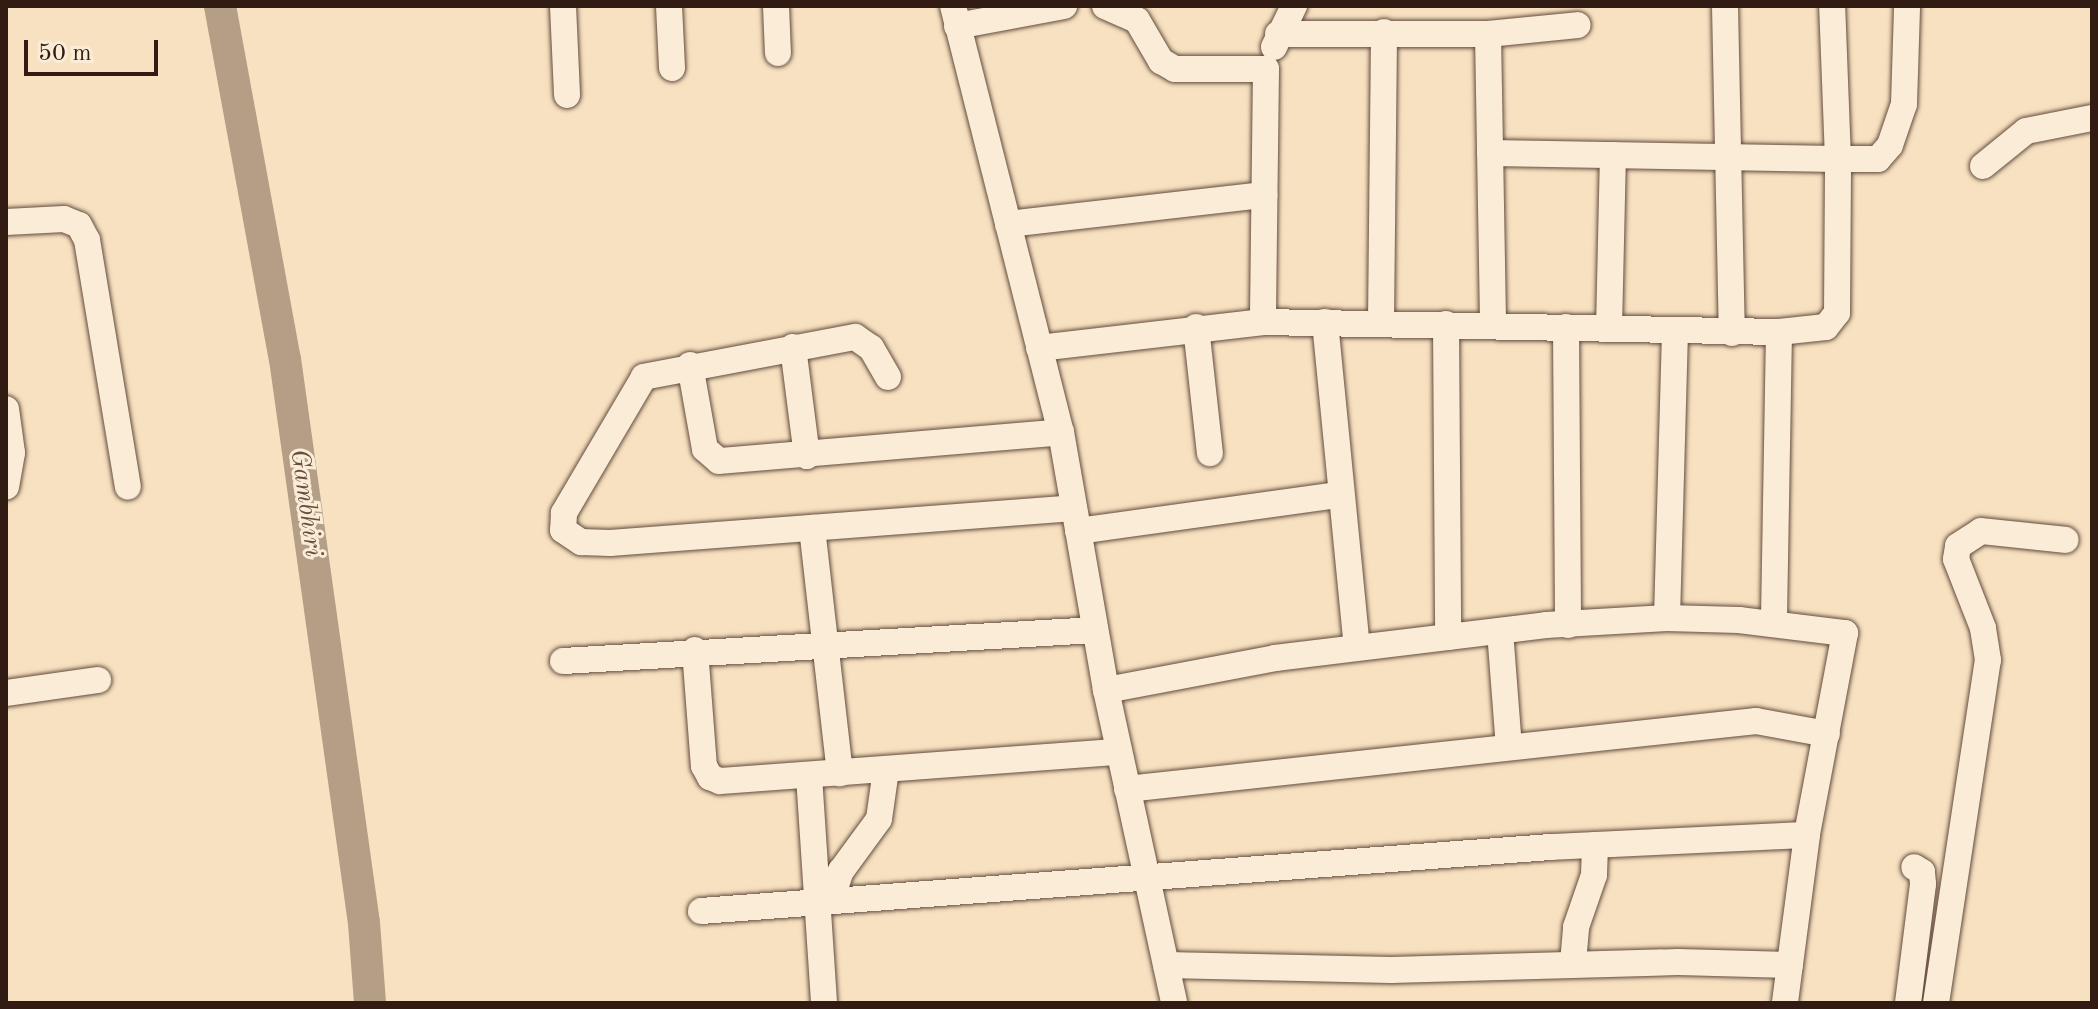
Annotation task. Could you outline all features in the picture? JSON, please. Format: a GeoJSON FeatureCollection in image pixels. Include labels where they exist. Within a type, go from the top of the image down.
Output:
{"type":"FeatureCollection","features":[{"type":"Feature","properties":{"kind":"street"},"geometry":{"type":"LineString","coordinates":[[563,6],[567,95]]}},
{"type":"Feature","properties":{"kind":"street"},"geometry":{"type":"LineString","coordinates":[[669,6],[672,68]]}},
{"type":"Feature","properties":{"kind":"street"},"geometry":{"type":"LineString","coordinates":[[776,6],[778,53]]}},
{"type":"Feature","properties":{"kind":"street"},"geometry":{"type":"LineString","coordinates":[[1064,6],[955,16],[1061,432],[1106,690],[1174,1003]]}},
{"type":"Feature","properties":{"kind":"street"},"geometry":{"type":"LineString","coordinates":[[1105,6],[1137,20],[1161,61],[1175,69],[1266,69]]}},
{"type":"Feature","properties":{"kind":"street"},"geometry":{"type":"LineString","coordinates":[[1263,322],[1266,69],[1278,34],[1294,6]]}},
{"type":"Feature","properties":{"kind":"street"},"geometry":{"type":"LineString","coordinates":[[1725,6],[1732,333]]}},
{"type":"Feature","properties":{"kind":"street"},"geometry":{"type":"LineString","coordinates":[[1039,348],[1196,327],[1263,322],[1381,322],[1732,333],[1826,327],[1837,313],[1838,159],[1832,6]]}},
{"type":"Feature","properties":{"kind":"street"},"geometry":{"type":"LineString","coordinates":[[1490,153],[1878,159],[1890,145],[1904,104],[1907,6]]}},
{"type":"Feature","properties":{"kind":"street"},"geometry":{"type":"LineString","coordinates":[[1278,34],[1488,34],[1578,25]]}},
{"type":"Feature","properties":{"kind":"street"},"geometry":{"type":"LineString","coordinates":[[1381,322],[1384,32]]}},
{"type":"Feature","properties":{"kind":"street"},"geometry":{"type":"LineString","coordinates":[[1488,34],[1493,325]]}},
{"type":"Feature","properties":{"kind":"street"},"geometry":{"type":"LineString","coordinates":[[1983,166],[2026,131],[2092,118]]}},
{"type":"Feature","properties":{"kind":"street"},"geometry":{"type":"LineString","coordinates":[[1609,329],[1613,155]]}},
{"type":"Feature","properties":{"kind":"street"},"geometry":{"type":"LineString","coordinates":[[1008,224],[1264,195]]}},
{"type":"Feature","properties":{"kind":"street"},"geometry":{"type":"LineString","coordinates":[[6,222],[64,219],[79,225],[87,240],[128,487]]}},
{"type":"Feature","properties":{"kind":"street"},"geometry":{"type":"LineString","coordinates":[[1325,322],[1339,495],[1357,647]]}},
{"type":"Feature","properties":{"kind":"street"},"geometry":{"type":"LineString","coordinates":[[1446,324],[1448,637]]}},
{"type":"Feature","properties":{"kind":"street"},"geometry":{"type":"LineString","coordinates":[[1196,327],[1210,453]]}},
{"type":"Feature","properties":{"kind":"street"},"geometry":{"type":"LineString","coordinates":[[1566,327],[1568,625]]}},
{"type":"Feature","properties":{"kind":"street"},"geometry":{"type":"LineString","coordinates":[[1667,618],[1675,331]]}},
{"type":"Feature","properties":{"kind":"street"},"geometry":{"type":"LineString","coordinates":[[1774,624],[1779,332]]}},
{"type":"Feature","properties":{"kind":"street"},"geometry":{"type":"LineString","coordinates":[[888,377],[864,340],[842,338],[653,372],[633,386],[564,513],[563,530],[581,542],[610,543],[812,528],[1076,520],[1339,495]]}},
{"type":"Feature","properties":{"kind":"street"},"geometry":{"type":"LineString","coordinates":[[793,347],[807,456]]}},
{"type":"Feature","properties":{"kind":"street"},"geometry":{"type":"LineString","coordinates":[[690,365],[711,457],[731,462],[1061,432]]}},
{"type":"Feature","properties":{"kind":"street"},"geometry":{"type":"LineString","coordinates":[[6,409],[12,453],[6,486]]}},
{"type":"Feature","properties":{"kind":"street"},"geometry":{"type":"LineString","coordinates":[[812,528],[840,773]]}},
{"type":"Feature","properties":{"kind":"street"},"geometry":{"type":"LineString","coordinates":[[1936,1003],[1988,660],[1983,628],[1956,559],[1958,546],[1981,531],[2066,540]]}},
{"type":"Feature","properties":{"kind":"street"},"geometry":{"type":"LineString","coordinates":[[1106,690],[1357,647],[1568,625],[1667,618],[1774,624],[1845,633],[1807,835],[1785,1003]]}},
{"type":"Feature","properties":{"kind":"street"},"geometry":{"type":"LineString","coordinates":[[563,661],[695,650],[1095,630]]}},
{"type":"Feature","properties":{"kind":"street"},"geometry":{"type":"LineString","coordinates":[[1500,631],[1509,747]]}},
{"type":"Feature","properties":{"kind":"street"},"geometry":{"type":"LineString","coordinates":[[695,650],[701,746],[710,777],[720,781],[1119,752]]}},
{"type":"Feature","properties":{"kind":"street"},"geometry":{"type":"LineString","coordinates":[[6,693],[98,680]]}},
{"type":"Feature","properties":{"kind":"street"},"geometry":{"type":"LineString","coordinates":[[1127,789],[1756,721],[1827,734]]}},
{"type":"Feature","properties":{"kind":"street"},"geometry":{"type":"LineString","coordinates":[[824,901],[841,871],[879,819],[886,770]]}},
{"type":"Feature","properties":{"kind":"street"},"geometry":{"type":"LineString","coordinates":[[809,776],[824,901],[824,1003]]}},
{"type":"Feature","properties":{"kind":"street"},"geometry":{"type":"LineString","coordinates":[[701,911],[1146,875],[1595,845],[1807,835]]}},
{"type":"Feature","properties":{"kind":"street"},"geometry":{"type":"LineString","coordinates":[[1573,963],[1595,845]]}},
{"type":"Feature","properties":{"kind":"street"},"geometry":{"type":"LineString","coordinates":[[1908,1003],[1923,884],[1922,872],[1914,867]]}},
{"type":"Feature","properties":{"kind":"street"},"geometry":{"type":"LineString","coordinates":[[1166,965],[1391,970],[1573,963],[1790,965]]}},
{"type":"Feature","properties":{"kind":"waterway","name":"Gambhiri"},"geometry":{"type":"LineString","coordinates":[[220,6],[285,359],[364,923],[370,1003]]}}]}
